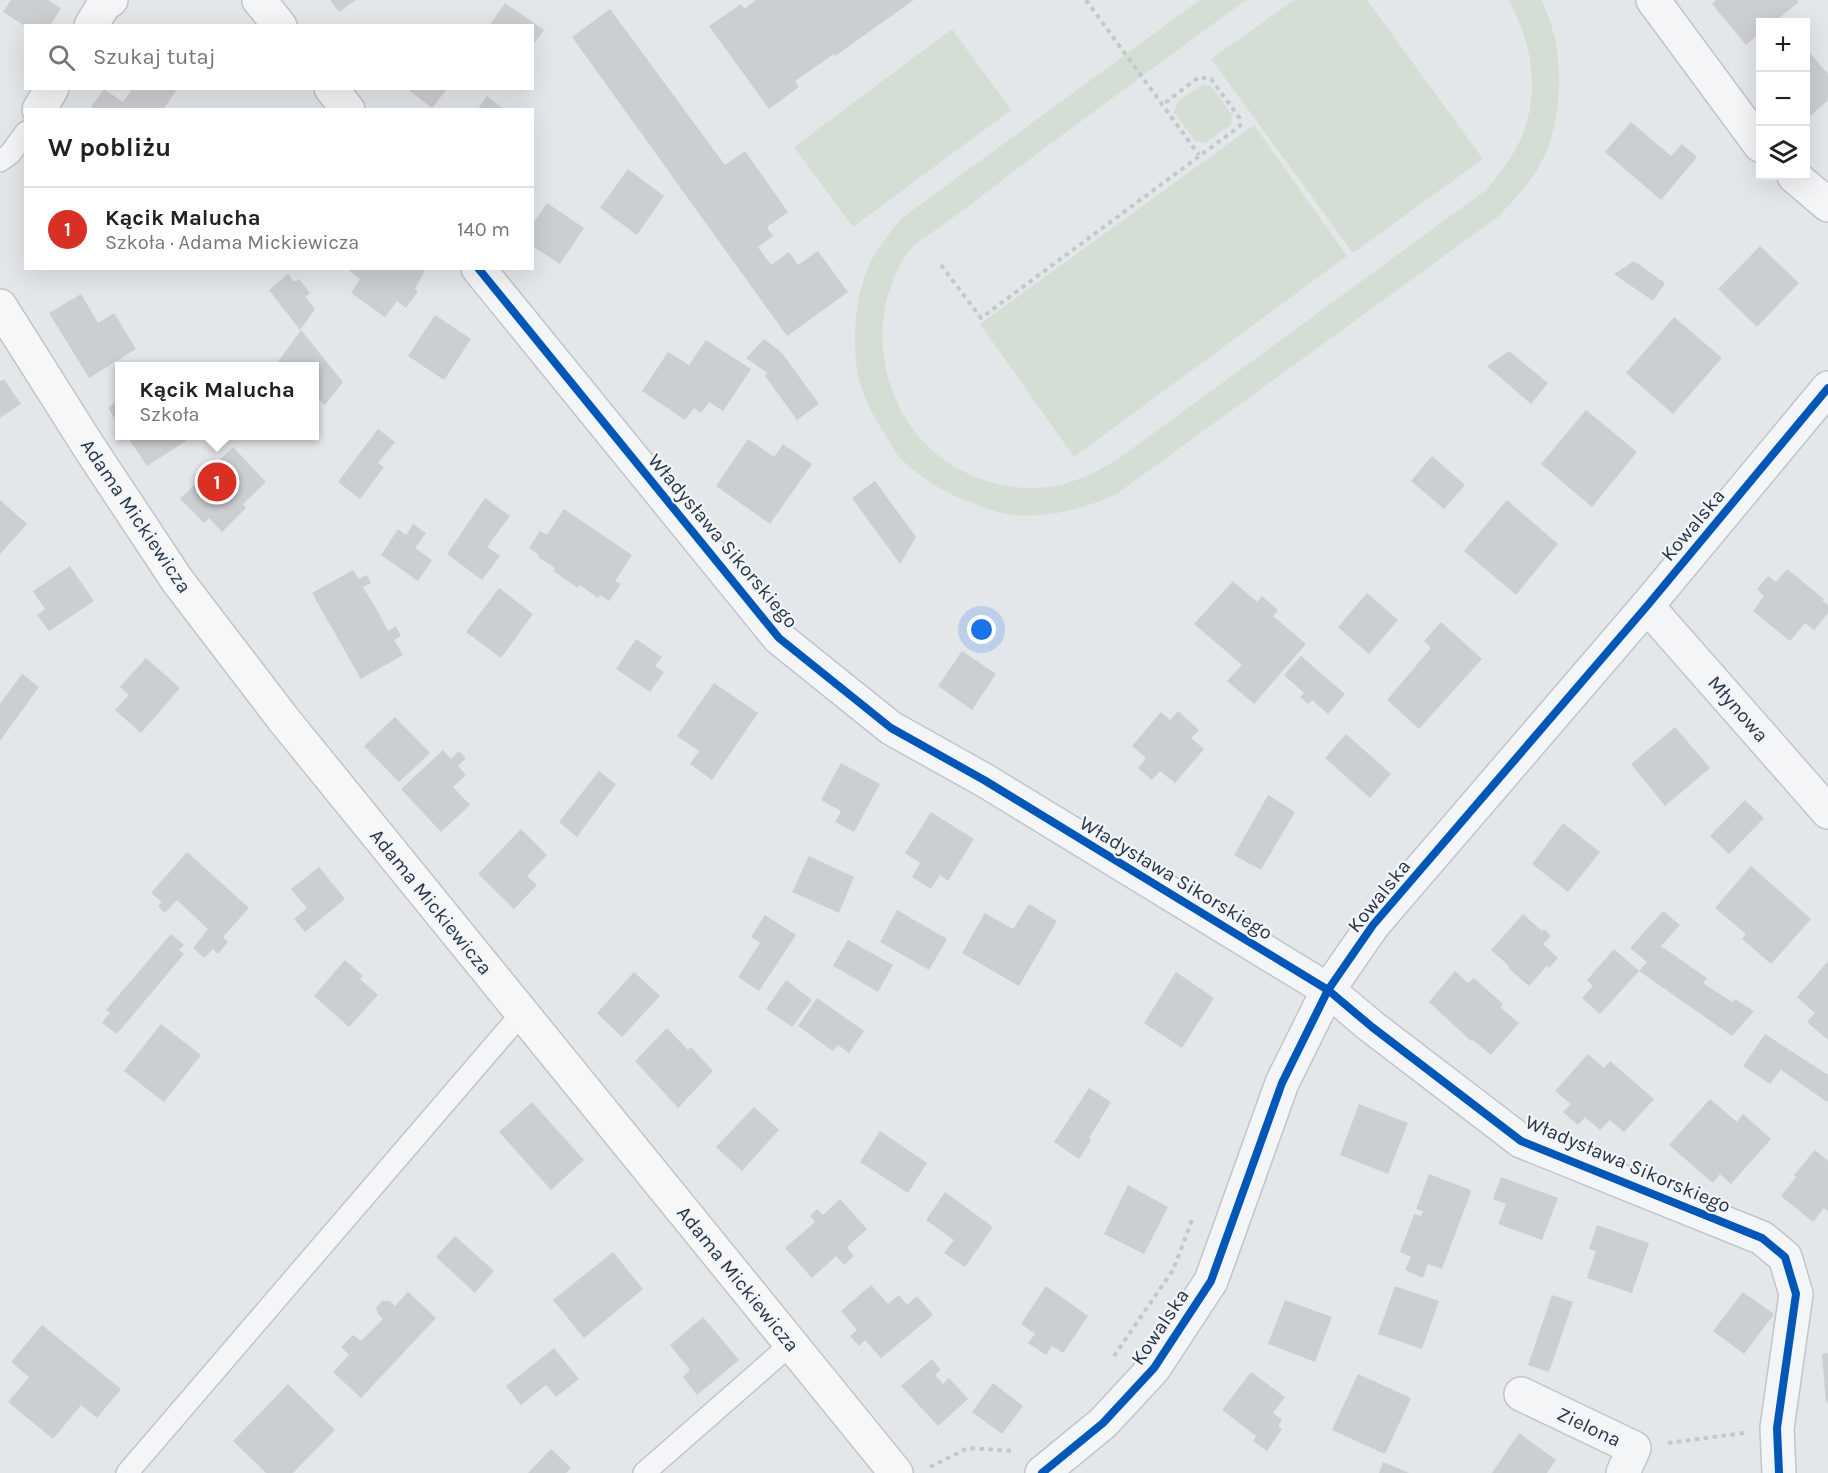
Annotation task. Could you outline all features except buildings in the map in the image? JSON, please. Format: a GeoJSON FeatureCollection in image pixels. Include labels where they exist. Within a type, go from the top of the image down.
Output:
{"type":"FeatureCollection","features":[{"type":"Feature","properties":{"kind":"main road","name":"Adama Mickiewicza"},"geometry":{"type":"LineString","coordinates":[[0,306],[177,580],[284,720],[896,1473]]}},
{"type":"Feature","properties":{"kind":"street"},"geometry":{"type":"LineString","coordinates":[[92,24],[104,4],[111,0]]}},
{"type":"Feature","properties":{"kind":"street"},"geometry":{"type":"LineString","coordinates":[[259,0],[278,24]]}},
{"type":"Feature","properties":{"kind":"street"},"geometry":{"type":"LineString","coordinates":[[1653,0],[1756,138]]}},
{"type":"Feature","properties":{"kind":"street"},"geometry":{"type":"LineString","coordinates":[[40,108],[51,90]]}},
{"type":"Feature","properties":{"kind":"street"},"geometry":{"type":"LineString","coordinates":[[333,90],[346,108]]}},
{"type":"Feature","properties":{"kind":"street"},"geometry":{"type":"LineString","coordinates":[[1799,180],[1828,206]]}},
{"type":"Feature","properties":{"kind":"street","name":"Władysława Sikorskiego"},"geometry":{"type":"LineString","coordinates":[[480,270],[779,638],[891,728],[984,780],[1328,990],[1372,1027],[1521,1141],[1761,1238],[1785,1257],[1796,1294],[1777,1428],[1779,1473]]}},
{"type":"Feature","properties":{"kind":"street","name":"Kowalska"},"geometry":{"type":"LineString","coordinates":[[1041,1473],[1103,1423],[1154,1368],[1211,1281],[1282,1083],[1328,990],[1373,926],[1647,606],[1828,388]]}},
{"type":"Feature","properties":{"kind":"street","name":"Młynowa"},"geometry":{"type":"LineString","coordinates":[[1647,606],[1828,812]]}},
{"type":"Feature","properties":{"kind":"street","name":"Zielona"},"geometry":{"type":"LineString","coordinates":[[1521,1394],[1628,1460]]}},
{"type":"Feature","properties":{"kind":"lane"},"geometry":{"type":"LineString","coordinates":[[0,160],[10,154],[24,135]]}},
{"type":"Feature","properties":{"kind":"lane"},"geometry":{"type":"LineString","coordinates":[[127,1473],[522,1013]]}},
{"type":"Feature","properties":{"kind":"lane"},"geometry":{"type":"LineString","coordinates":[[644,1473],[791,1344]]}},
{"type":"Feature","properties":{"kind":"path"},"geometry":{"type":"LineString","coordinates":[[1086,0],[1199,155]]}},
{"type":"Feature","properties":{"kind":"path"},"geometry":{"type":"LineString","coordinates":[[941,265],[981,318],[1240,126],[1239,117],[1211,79],[1199,77],[1162,105]]}},
{"type":"Feature","properties":{"kind":"path"},"geometry":{"type":"LineString","coordinates":[[1628,1460],[1777,1428]]}},
{"type":"Feature","properties":{"kind":"shaded area"},"geometry":{"type":"Polygon","coordinates":[[[1200,0],[1246,0],[921,240],[911,249],[899,266],[887,298],[883,322],[886,371],[904,416],[918,436],[935,453],[955,467],[983,480],[1028,488],[1058,485],[1096,471],[1118,459],[1486,190],[1511,157],[1523,134],[1532,95],[1532,75],[1524,36],[1508,0],[1541,0],[1555,39],[1559,82],[1558,105],[1548,147],[1540,165],[1499,216],[1115,495],[1065,511],[1026,516],[996,512],[951,494],[925,479],[899,457],[862,391],[855,350],[857,312],[865,275],[876,252],[902,218],[1200,0]]]}},
{"type":"Feature","properties":{"kind":"shaded area"},"geometry":{"type":"Polygon","coordinates":[[[1294,0],[1367,0],[1483,159],[1353,253],[1211,59],[1294,0]]]}},
{"type":"Feature","properties":{"kind":"shaded area"},"geometry":{"type":"Polygon","coordinates":[[[952,29],[1011,110],[853,227],[794,147],[952,29]]]}},
{"type":"Feature","properties":{"kind":"shaded area"},"geometry":{"type":"Polygon","coordinates":[[[1203,84],[1211,86],[1232,115],[1231,125],[1205,143],[1195,141],[1174,112],[1178,102],[1203,84]]]}},
{"type":"Feature","properties":{"kind":"shaded area"},"geometry":{"type":"Polygon","coordinates":[[[1254,125],[1347,256],[1074,457],[980,324],[1254,125]]]}},
{"type":"Feature","properties":{"kind":"cycle path"},"geometry":{"type":"LineString","coordinates":[[480,270],[779,638],[891,728],[984,780],[1328,990],[1372,1027],[1521,1141],[1762,1238],[1785,1257],[1796,1294],[1777,1428],[1779,1473]]}},
{"type":"Feature","properties":{"kind":"cycle path"},"geometry":{"type":"LineString","coordinates":[[1042,1473],[1103,1423],[1154,1368],[1211,1281],[1282,1083],[1328,990],[1373,925],[1647,606],[1828,388]]}},
{"type":"Feature","properties":{"kind":"place","name":"Kącik Malucha"},"geometry":{"type":"Point","coordinates":[217,482]}}]}
